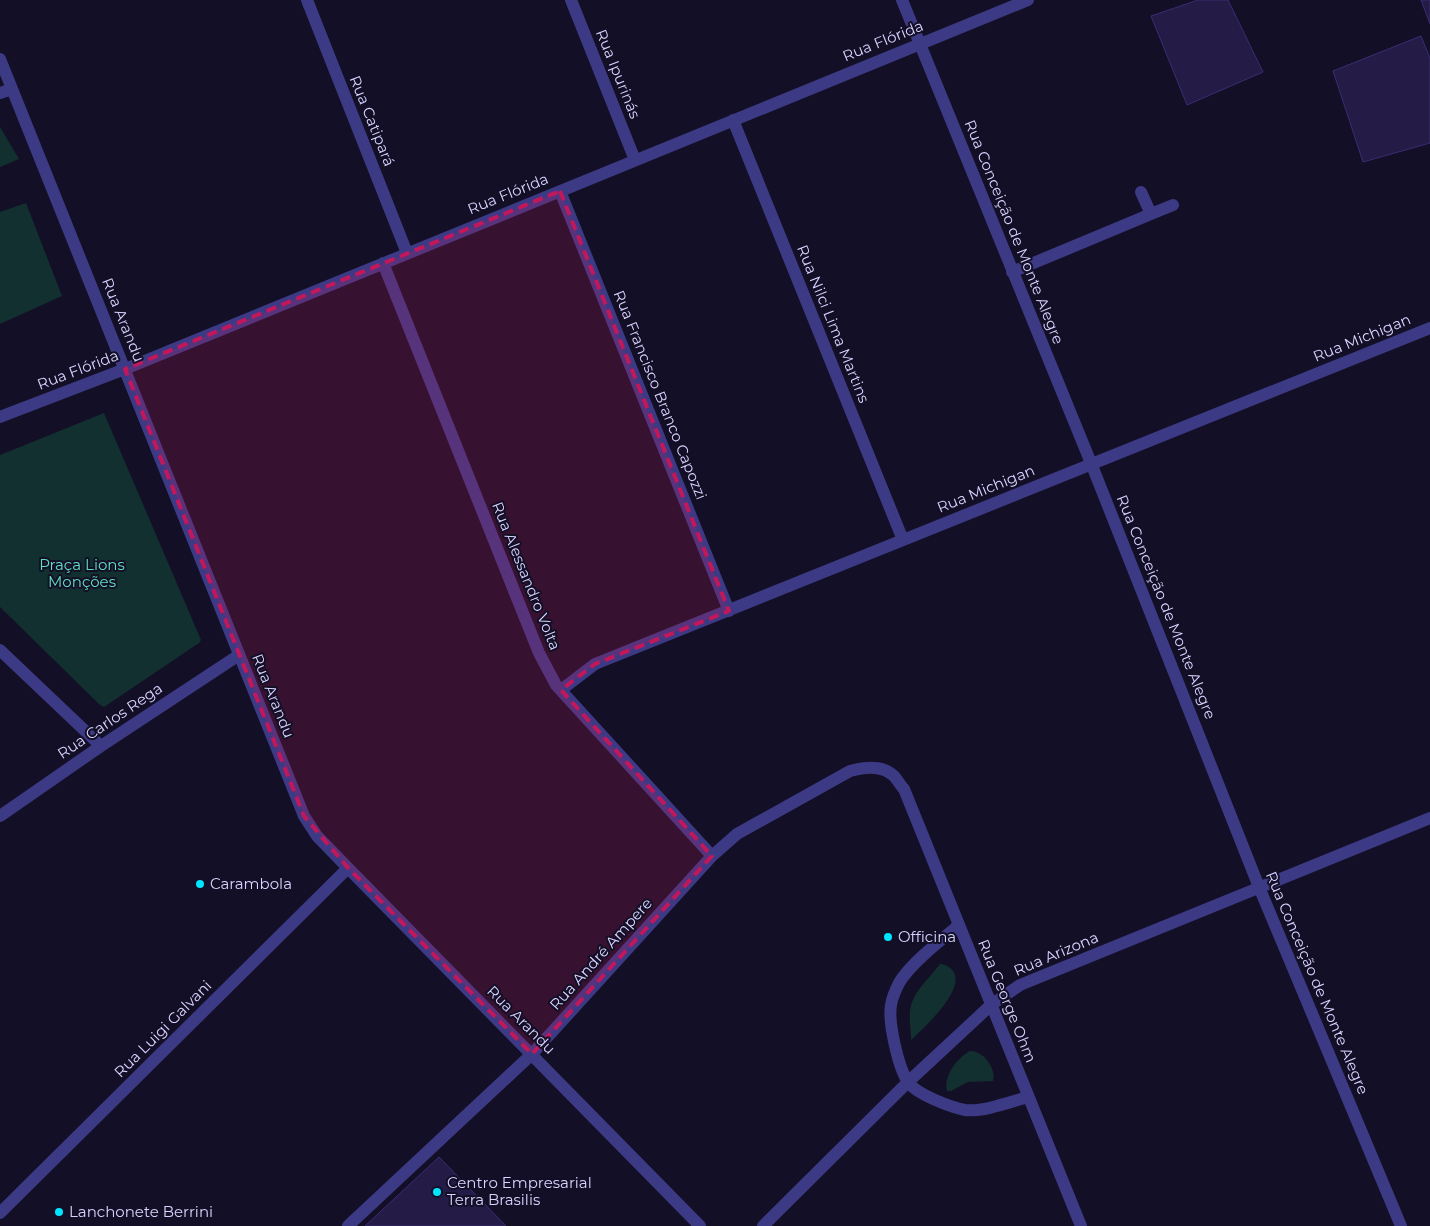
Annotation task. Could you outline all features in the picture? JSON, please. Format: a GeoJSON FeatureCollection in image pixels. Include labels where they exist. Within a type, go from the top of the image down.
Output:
{"type":"FeatureCollection","features":[{"type":"Feature","properties":{"kind":"street","name":"Rua Catipará"},"geometry":{"type":"LineString","coordinates":[[307,0],[407,253]]}},
{"type":"Feature","properties":{"kind":"street","name":"Rua Ipurinás"},"geometry":{"type":"LineString","coordinates":[[571,0],[635,160]]}},
{"type":"Feature","properties":{"kind":"street","name":"Rua Conceição de Monte Alegre"},"geometry":{"type":"LineString","coordinates":[[902,0],[1091,464],[1260,887],[1401,1226]]}},
{"type":"Feature","properties":{"kind":"street","name":"Rua Flórida"},"geometry":{"type":"LineString","coordinates":[[0,417],[125,369],[1028,0]]}},
{"type":"Feature","properties":{"kind":"street","name":"Rua Arandu"},"geometry":{"type":"LineString","coordinates":[[0,59],[6,91],[125,369],[304,816],[317,836],[700,1226]]}},
{"type":"Feature","properties":{"kind":"street","name":"Rua Nilci Lima Martins"},"geometry":{"type":"LineString","coordinates":[[733,120],[903,540]]}},
{"type":"Feature","properties":{"kind":"street","name":"Rua Francisco Branco Capozzi"},"geometry":{"type":"LineString","coordinates":[[560,191],[729,611]]}},
{"type":"Feature","properties":{"kind":"street"},"geometry":{"type":"LineString","coordinates":[[1141,192],[1151,214]]}},
{"type":"Feature","properties":{"kind":"street"},"geometry":{"type":"LineString","coordinates":[[1012,272],[1173,205]]}},
{"type":"Feature","properties":{"kind":"street","name":"Rua Alessandro Volta"},"geometry":{"type":"LineString","coordinates":[[383,263],[539,653],[560,690],[712,856]]}},
{"type":"Feature","properties":{"kind":"street","name":"Rua Michigan"},"geometry":{"type":"LineString","coordinates":[[560,690],[595,664],[1430,328]]}},
{"type":"Feature","properties":{"kind":"street"},"geometry":{"type":"LineString","coordinates":[[0,650],[101,746]]}},
{"type":"Feature","properties":{"kind":"street","name":"Rua Carlos Rega"},"geometry":{"type":"LineString","coordinates":[[0,816],[101,746],[239,655]]}},
{"type":"Feature","properties":{"kind":"street","name":"Rua André Ampere"},"geometry":{"type":"LineString","coordinates":[[348,1226],[532,1054],[712,856],[737,834],[850,771],[863,767],[879,768],[893,775],[904,789]]}},
{"type":"Feature","properties":{"kind":"street","name":"Rua George Ohm"},"geometry":{"type":"LineString","coordinates":[[904,789],[1081,1226]]}},
{"type":"Feature","properties":{"kind":"street","name":"Rua Arizona"},"geometry":{"type":"LineString","coordinates":[[763,1226],[908,1082],[991,1005],[1020,985],[1430,818]]}},
{"type":"Feature","properties":{"kind":"street","name":"Rua Luigi Galvani"},"geometry":{"type":"LineString","coordinates":[[0,1214],[348,868]]}},
{"type":"Feature","properties":{"kind":"street"},"geometry":{"type":"LineString","coordinates":[[959,925],[914,965],[900,982],[891,1005],[896,1055],[908,1082],[924,1095],[966,1110],[983,1108],[1028,1097]]}},
{"type":"Feature","properties":{"kind":"highlighted area"},"geometry":{"type":"Polygon","coordinates":[[[560,191],[729,611],[595,664],[561,690],[712,856],[532,1054],[348,868],[304,816],[125,369],[560,191]]]}},
{"type":"Feature","properties":{"kind":"green space"},"geometry":{"type":"Polygon","coordinates":[[[0,127],[19,159],[0,167],[0,127]]]}},
{"type":"Feature","properties":{"kind":"green space"},"geometry":{"type":"Polygon","coordinates":[[[26,203],[62,296],[0,324],[0,212],[26,203]]]}},
{"type":"Feature","properties":{"kind":"green space","name":"Praça Lions Monções"},"geometry":{"type":"Polygon","coordinates":[[[104,413],[201,640],[104,707],[0,607],[0,455],[104,413]]]}},
{"type":"Feature","properties":{"kind":"green space"},"geometry":{"type":"Polygon","coordinates":[[[940,964],[947,966],[953,971],[956,979],[954,988],[942,1008],[911,1040],[911,1004],[917,992],[940,964]]]}},
{"type":"Feature","properties":{"kind":"green space"},"geometry":{"type":"Polygon","coordinates":[[[970,1051],[980,1054],[988,1061],[993,1071],[993,1081],[968,1082],[951,1091],[947,1091],[946,1085],[949,1073],[956,1062],[970,1051]]]}},
{"type":"Feature","properties":{"kind":"building"},"geometry":{"type":"Polygon","coordinates":[[[1198,0],[1228,0],[1263,72],[1187,105],[1151,16],[1198,0]]]}},
{"type":"Feature","properties":{"kind":"building"},"geometry":{"type":"Polygon","coordinates":[[[1421,0],[1430,0],[1430,24],[1421,0]]]}},
{"type":"Feature","properties":{"kind":"building"},"geometry":{"type":"Polygon","coordinates":[[[1421,36],[1430,58],[1430,143],[1363,162],[1333,71],[1421,36]]]}},
{"type":"Feature","properties":{"kind":"building","name":"Centro Empresarial Terra Brasilis"},"geometry":{"type":"Polygon","coordinates":[[[439,1157],[506,1226],[365,1226],[439,1157]]]}},
{"type":"Feature","properties":{"kind":"place","name":"Carambola"},"geometry":{"type":"Point","coordinates":[200,884]}},
{"type":"Feature","properties":{"kind":"place","name":"Officina"},"geometry":{"type":"Point","coordinates":[888,937]}},
{"type":"Feature","properties":{"kind":"place","name":"Centro Empresarial Terra Brasilis"},"geometry":{"type":"Point","coordinates":[437,1192]}},
{"type":"Feature","properties":{"kind":"place","name":"Lanchonete Berrini"},"geometry":{"type":"Point","coordinates":[59,1212]}}]}
